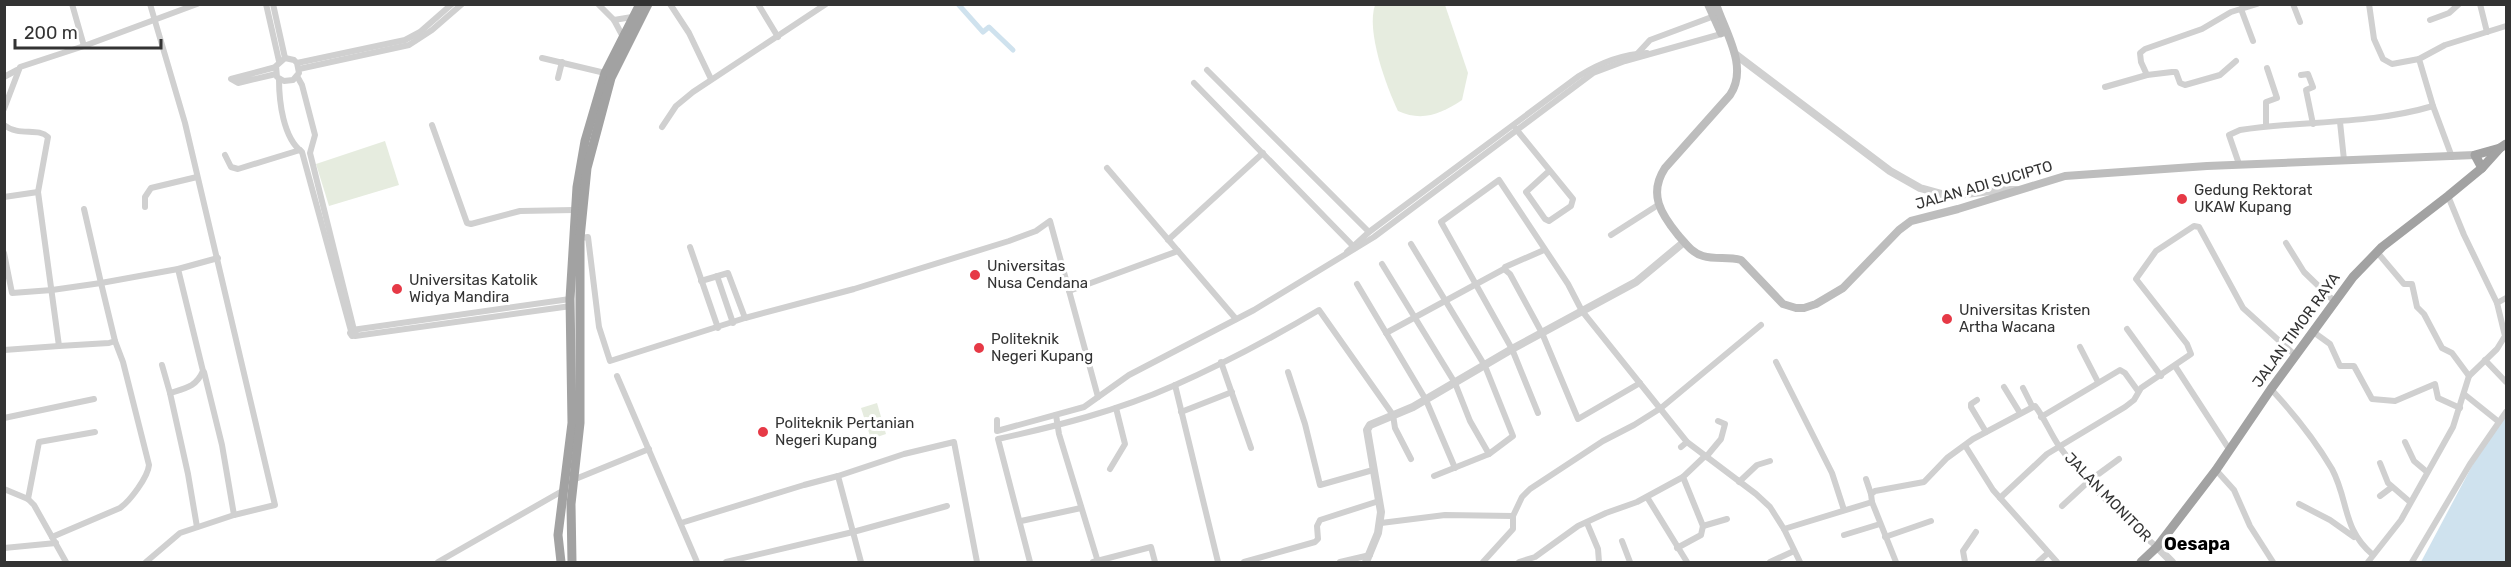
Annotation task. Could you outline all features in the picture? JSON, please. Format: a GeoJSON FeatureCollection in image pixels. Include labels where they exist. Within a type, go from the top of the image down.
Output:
{"type":"FeatureCollection","features":[{"type":"Feature","properties":{"kind":"highway"},"geometry":{"type":"LineString","coordinates":[[603,92],[605,73],[622,35],[640,4]]}},
{"type":"Feature","properties":{"kind":"highway"},"geometry":{"type":"LineString","coordinates":[[561,562],[558,535],[572,423],[571,302],[585,141],[603,92],[648,4]]}},
{"type":"Feature","properties":{"kind":"highway"},"geometry":{"type":"LineString","coordinates":[[2482,168],[2475,155],[2503,146]]}},
{"type":"Feature","properties":{"kind":"highway","name":"JALAN TIMOR RAYA"},"geometry":{"type":"LineString","coordinates":[[2141,562],[2157,547],[2216,470],[2334,301],[2377,252],[2482,168],[2503,146]]}},
{"type":"Feature","properties":{"kind":"highway"},"geometry":{"type":"LineString","coordinates":[[572,562],[573,480],[580,423],[578,210]]}},
{"type":"Feature","properties":{"kind":"highway"},"geometry":{"type":"LineString","coordinates":[[558,535],[571,536]]}},
{"type":"Feature","properties":{"kind":"main road"},"geometry":{"type":"LineString","coordinates":[[1658,205],[1656,192],[1659,178],[1675,155],[1712,117],[1734,89],[1737,67],[1734,50],[1724,40],[1724,33],[1716,15],[1708,4]]}},
{"type":"Feature","properties":{"kind":"main road"},"geometry":{"type":"LineString","coordinates":[[1716,4],[1716,15]]}},
{"type":"Feature","properties":{"kind":"main road","name":"JALAN ADI SUCIPTO"},"geometry":{"type":"LineString","coordinates":[[1658,205],[1666,220],[1690,249],[1705,257],[1741,260],[1783,304],[1804,308],[1816,304],[1843,288],[1899,230],[1911,221],[2065,176],[2239,164],[2475,155]]}},
{"type":"Feature","properties":{"kind":"street"},"geometry":{"type":"LineString","coordinates":[[72,4],[84,46]]}},
{"type":"Feature","properties":{"kind":"street"},"geometry":{"type":"LineString","coordinates":[[146,562],[177,535],[234,515],[275,505],[185,123],[150,4]]}},
{"type":"Feature","properties":{"kind":"street"},"geometry":{"type":"LineString","coordinates":[[4,77],[18,69],[196,4]]}},
{"type":"Feature","properties":{"kind":"street"},"geometry":{"type":"LineString","coordinates":[[266,4],[276,30]]}},
{"type":"Feature","properties":{"kind":"street"},"geometry":{"type":"LineString","coordinates":[[273,4],[281,102],[294,145],[302,152],[354,332]]}},
{"type":"Feature","properties":{"kind":"street"},"geometry":{"type":"LineString","coordinates":[[279,68],[290,81],[298,69],[413,37],[452,4]]}},
{"type":"Feature","properties":{"kind":"street"},"geometry":{"type":"LineString","coordinates":[[336,58],[409,45],[432,30],[462,4]]}},
{"type":"Feature","properties":{"kind":"street"},"geometry":{"type":"LineString","coordinates":[[598,4],[614,20],[622,35]]}},
{"type":"Feature","properties":{"kind":"street"},"geometry":{"type":"LineString","coordinates":[[670,4],[689,33],[711,79]]}},
{"type":"Feature","properties":{"kind":"street"},"geometry":{"type":"LineString","coordinates":[[758,4],[778,37]]}},
{"type":"Feature","properties":{"kind":"street"},"geometry":{"type":"LineString","coordinates":[[662,127],[676,106],[711,79],[826,4]]}},
{"type":"Feature","properties":{"kind":"street"},"geometry":{"type":"LineString","coordinates":[[2147,75],[2139,58],[2140,53],[2145,49],[2202,29],[2220,18],[2257,4]]}},
{"type":"Feature","properties":{"kind":"street"},"geometry":{"type":"LineString","coordinates":[[2293,4],[2300,22]]}},
{"type":"Feature","properties":{"kind":"street"},"geometry":{"type":"LineString","coordinates":[[2368,4],[2374,39],[2383,59],[2392,64],[2419,59],[2445,45],[2506,26]]}},
{"type":"Feature","properties":{"kind":"street"},"geometry":{"type":"LineString","coordinates":[[2430,20],[2449,13],[2459,4]]}},
{"type":"Feature","properties":{"kind":"street"},"geometry":{"type":"LineString","coordinates":[[2480,4],[2487,32]]}},
{"type":"Feature","properties":{"kind":"street"},"geometry":{"type":"LineString","coordinates":[[2241,9],[2253,41]]}},
{"type":"Feature","properties":{"kind":"street"},"geometry":{"type":"LineString","coordinates":[[997,420],[997,431],[1084,407],[1129,375],[1236,319],[1347,252],[1581,78],[1638,53],[1650,40],[1716,15]]}},
{"type":"Feature","properties":{"kind":"street"},"geometry":{"type":"LineString","coordinates":[[614,20],[632,17]]}},
{"type":"Feature","properties":{"kind":"street"},"geometry":{"type":"LineString","coordinates":[[1624,59],[1653,54],[1724,33]]}},
{"type":"Feature","properties":{"kind":"street"},"geometry":{"type":"LineString","coordinates":[[1734,50],[1890,171],[1920,188],[1949,196],[2016,190]]}},
{"type":"Feature","properties":{"kind":"street"},"geometry":{"type":"LineString","coordinates":[[1638,53],[1653,54]]}},
{"type":"Feature","properties":{"kind":"street"},"geometry":{"type":"LineString","coordinates":[[279,68],[231,79],[238,83],[279,68],[290,58],[298,69],[315,135],[310,153],[354,332]]}},
{"type":"Feature","properties":{"kind":"street"},"geometry":{"type":"LineString","coordinates":[[542,58],[605,73]]}},
{"type":"Feature","properties":{"kind":"street"},"geometry":{"type":"LineString","coordinates":[[2419,59],[2452,157]]}},
{"type":"Feature","properties":{"kind":"street"},"geometry":{"type":"LineString","coordinates":[[2105,87],[2147,75],[2176,72],[2180,83],[2185,85],[2220,75],[2236,61]]}},
{"type":"Feature","properties":{"kind":"street"},"geometry":{"type":"LineString","coordinates":[[558,78],[562,62]]}},
{"type":"Feature","properties":{"kind":"street"},"geometry":{"type":"LineString","coordinates":[[2266,126],[2266,102],[2277,98],[2267,68]]}},
{"type":"Feature","properties":{"kind":"street"},"geometry":{"type":"LineString","coordinates":[[4,109],[18,69]]}},
{"type":"Feature","properties":{"kind":"street"},"geometry":{"type":"LineString","coordinates":[[1207,70],[1369,232]]}},
{"type":"Feature","properties":{"kind":"street"},"geometry":{"type":"LineString","coordinates":[[2301,75],[2308,74],[2313,87],[2307,89],[2306,94],[2313,124]]}},
{"type":"Feature","properties":{"kind":"street"},"geometry":{"type":"LineString","coordinates":[[1194,83],[1354,247]]}},
{"type":"Feature","properties":{"kind":"street"},"geometry":{"type":"LineString","coordinates":[[2239,164],[2230,134],[2240,130],[2405,114],[2433,106]]}},
{"type":"Feature","properties":{"kind":"street"},"geometry":{"type":"LineString","coordinates":[[2340,122],[2344,160]]}},
{"type":"Feature","properties":{"kind":"street"},"geometry":{"type":"LineString","coordinates":[[4,124],[15,132],[44,134],[48,137],[38,192],[59,346]]}},
{"type":"Feature","properties":{"kind":"street"},"geometry":{"type":"LineString","coordinates":[[432,125],[467,223],[471,224],[520,211],[578,210]]}},
{"type":"Feature","properties":{"kind":"street"},"geometry":{"type":"LineString","coordinates":[[1516,128],[1574,201],[1571,206],[1549,221],[1545,219],[1526,192],[1549,171]]}},
{"type":"Feature","properties":{"kind":"street"},"geometry":{"type":"LineString","coordinates":[[225,155],[231,167],[238,169],[300,150]]}},
{"type":"Feature","properties":{"kind":"street"},"geometry":{"type":"LineString","coordinates":[[1168,240],[1263,153]]}},
{"type":"Feature","properties":{"kind":"street"},"geometry":{"type":"LineString","coordinates":[[1107,168],[1236,319]]}},
{"type":"Feature","properties":{"kind":"street"},"geometry":{"type":"LineString","coordinates":[[145,207],[145,197],[151,188],[197,177]]}},
{"type":"Feature","properties":{"kind":"street"},"geometry":{"type":"LineString","coordinates":[[1538,413],[1512,349],[1441,222],[1498,181],[1501,181],[1568,284],[1582,311],[1661,408],[1684,444],[1705,457],[1770,507],[1800,562]]}},
{"type":"Feature","properties":{"kind":"street"},"geometry":{"type":"LineString","coordinates":[[1354,247],[1369,232],[1431,191]]}},
{"type":"Feature","properties":{"kind":"street"},"geometry":{"type":"LineString","coordinates":[[4,197],[38,192]]}},
{"type":"Feature","properties":{"kind":"street"},"geometry":{"type":"LineString","coordinates":[[2368,562],[2394,531],[2453,427],[2469,376],[2500,345],[2505,336],[2503,316],[2448,196]]}},
{"type":"Feature","properties":{"kind":"street"},"geometry":{"type":"LineString","coordinates":[[1611,235],[1658,205]]}},
{"type":"Feature","properties":{"kind":"street"},"geometry":{"type":"LineString","coordinates":[[52,537],[120,508],[145,481],[149,472],[84,209]]}},
{"type":"Feature","properties":{"kind":"street"},"geometry":{"type":"LineString","coordinates":[[580,238],[588,237],[599,327],[610,361],[745,318],[854,289],[1009,241],[1036,231],[1050,221],[1098,397]]}},
{"type":"Feature","properties":{"kind":"street","name":"JALAN MONITOR"},"geometry":{"type":"LineString","coordinates":[[2060,447],[2125,407],[2135,398],[2138,391],[2191,354],[2191,350],[2136,279],[2156,250],[2196,225],[2243,308],[2295,355]]}},
{"type":"Feature","properties":{"kind":"street"},"geometry":{"type":"LineString","coordinates":[[1340,562],[1368,559],[1381,523],[1368,427],[1372,423],[1426,400],[1512,349],[1645,277],[1684,242]]}},
{"type":"Feature","properties":{"kind":"street"},"geometry":{"type":"LineString","coordinates":[[2286,243],[2304,272],[2334,301]]}},
{"type":"Feature","properties":{"kind":"street"},"geometry":{"type":"LineString","coordinates":[[1411,244],[1485,366],[1513,436],[1489,454],[1434,476]]}},
{"type":"Feature","properties":{"kind":"street"},"geometry":{"type":"LineString","coordinates":[[690,247],[718,328]]}},
{"type":"Feature","properties":{"kind":"street"},"geometry":{"type":"LineString","coordinates":[[1386,333],[1505,267],[1544,250]]}},
{"type":"Feature","properties":{"kind":"street"},"geometry":{"type":"LineString","coordinates":[[1069,291],[1178,251]]}},
{"type":"Feature","properties":{"kind":"street"},"geometry":{"type":"LineString","coordinates":[[2377,252],[2404,284],[2412,284],[2417,307],[2424,314],[2442,348],[2452,353],[2469,376]]}},
{"type":"Feature","properties":{"kind":"street"},"geometry":{"type":"LineString","coordinates":[[4,253],[12,293],[101,283],[178,269],[218,258]]}},
{"type":"Feature","properties":{"kind":"street"},"geometry":{"type":"LineString","coordinates":[[1382,264],[1417,317],[1455,382],[1470,421],[1489,454]]}},
{"type":"Feature","properties":{"kind":"street"},"geometry":{"type":"LineString","coordinates":[[178,269],[222,445],[234,515]]}},
{"type":"Feature","properties":{"kind":"street"},"geometry":{"type":"LineString","coordinates":[[1504,269],[1510,274],[1542,333],[1578,419],[1640,383]]}},
{"type":"Feature","properties":{"kind":"street"},"geometry":{"type":"LineString","coordinates":[[701,281],[729,274],[745,318]]}},
{"type":"Feature","properties":{"kind":"street"},"geometry":{"type":"LineString","coordinates":[[717,276],[733,323]]}},
{"type":"Feature","properties":{"kind":"street"},"geometry":{"type":"LineString","coordinates":[[1357,284],[1426,400],[1455,468]]}},
{"type":"Feature","properties":{"kind":"street"},"geometry":{"type":"LineString","coordinates":[[2496,303],[2506,298]]}},
{"type":"Feature","properties":{"kind":"street"},"geometry":{"type":"LineString","coordinates":[[354,332],[571,302]]}},
{"type":"Feature","properties":{"kind":"street"},"geometry":{"type":"LineString","coordinates":[[1030,562],[998,439],[1059,425],[1116,408],[1175,386],[1319,310],[1392,415],[1395,428],[1411,459]]}},
{"type":"Feature","properties":{"kind":"street"},"geometry":{"type":"LineString","coordinates":[[1484,562],[1513,529],[1513,516],[1522,497],[1530,489],[1603,441],[1661,408],[1761,325]]}},
{"type":"Feature","properties":{"kind":"street"},"geometry":{"type":"LineString","coordinates":[[2127,329],[2161,376]]}},
{"type":"Feature","properties":{"kind":"street"},"geometry":{"type":"LineString","coordinates":[[2312,331],[2330,344],[2340,366],[2354,366],[2373,399],[2395,401],[2435,384],[2438,398],[2460,408]]}},
{"type":"Feature","properties":{"kind":"street"},"geometry":{"type":"LineString","coordinates":[[4,350],[109,344],[115,341]]}},
{"type":"Feature","properties":{"kind":"street"},"geometry":{"type":"LineString","coordinates":[[2080,346],[2098,382]]}},
{"type":"Feature","properties":{"kind":"street"},"geometry":{"type":"LineString","coordinates":[[2485,360],[2506,382]]}},
{"type":"Feature","properties":{"kind":"street"},"geometry":{"type":"LineString","coordinates":[[1221,362],[1251,448]]}},
{"type":"Feature","properties":{"kind":"street"},"geometry":{"type":"LineString","coordinates":[[1776,362],[1832,472],[1844,510]]}},
{"type":"Feature","properties":{"kind":"street"},"geometry":{"type":"LineString","coordinates":[[162,365],[188,474],[197,527]]}},
{"type":"Feature","properties":{"kind":"street"},"geometry":{"type":"LineString","coordinates":[[2175,366],[2229,449]]}},
{"type":"Feature","properties":{"kind":"street"},"geometry":{"type":"LineString","coordinates":[[2042,417],[2121,370],[2138,391]]}},
{"type":"Feature","properties":{"kind":"street"},"geometry":{"type":"LineString","coordinates":[[170,393],[191,387],[198,381],[203,371]]}},
{"type":"Feature","properties":{"kind":"street"},"geometry":{"type":"LineString","coordinates":[[1288,372],[1305,424],[1320,485],[1373,470]]}},
{"type":"Feature","properties":{"kind":"street"},"geometry":{"type":"LineString","coordinates":[[617,376],[697,562]]}},
{"type":"Feature","properties":{"kind":"street"},"geometry":{"type":"LineString","coordinates":[[1175,386],[1218,562]]}},
{"type":"Feature","properties":{"kind":"street"},"geometry":{"type":"LineString","coordinates":[[2004,387],[2020,413]]}},
{"type":"Feature","properties":{"kind":"street","name":"JALAN MONITOR"},"geometry":{"type":"LineString","coordinates":[[2023,388],[2032,406],[2036,406],[2060,447],[2089,481],[2157,547]]}},
{"type":"Feature","properties":{"kind":"street"},"geometry":{"type":"LineString","coordinates":[[2271,389],[2305,426],[2311,440],[2332,471],[2355,537]]}},
{"type":"Feature","properties":{"kind":"street"},"geometry":{"type":"LineString","coordinates":[[1181,412],[1232,392]]}},
{"type":"Feature","properties":{"kind":"street"},"geometry":{"type":"LineString","coordinates":[[2464,394],[2499,422]]}},
{"type":"Feature","properties":{"kind":"street"},"geometry":{"type":"LineString","coordinates":[[4,418],[93,399]]}},
{"type":"Feature","properties":{"kind":"street"},"geometry":{"type":"LineString","coordinates":[[1977,400],[1971,404],[1971,407],[1986,432]]}},
{"type":"Feature","properties":{"kind":"street"},"geometry":{"type":"LineString","coordinates":[[1871,494],[1923,482],[1947,458],[1966,447],[1973,439],[2032,406]]}},
{"type":"Feature","properties":{"kind":"street"},"geometry":{"type":"LineString","coordinates":[[1110,469],[1125,444],[1116,408]]}},
{"type":"Feature","properties":{"kind":"street"},"geometry":{"type":"LineString","coordinates":[[2412,562],[2470,464],[2506,412]]}},
{"type":"Feature","properties":{"kind":"street"},"geometry":{"type":"LineString","coordinates":[[1056,415],[1096,562],[1151,547],[1155,562]]}},
{"type":"Feature","properties":{"kind":"street"},"geometry":{"type":"LineString","coordinates":[[1520,562],[1537,560],[1567,532],[1647,497],[1683,477],[1705,457],[1722,436],[1725,424],[1718,421]]}},
{"type":"Feature","properties":{"kind":"street"},"geometry":{"type":"LineString","coordinates":[[28,499],[38,443],[95,432]]}},
{"type":"Feature","properties":{"kind":"street"},"geometry":{"type":"LineString","coordinates":[[681,523],[901,455],[954,442],[977,562]]}},
{"type":"Feature","properties":{"kind":"street"},"geometry":{"type":"LineString","coordinates":[[2405,442],[2414,461],[2427,472]]}},
{"type":"Feature","properties":{"kind":"street"},"geometry":{"type":"LineString","coordinates":[[1966,447],[1993,490],[2057,562]]}},
{"type":"Feature","properties":{"kind":"street"},"geometry":{"type":"LineString","coordinates":[[2000,498],[2043,457],[2060,447]]}},
{"type":"Feature","properties":{"kind":"street"},"geometry":{"type":"LineString","coordinates":[[573,480],[649,449]]}},
{"type":"Feature","properties":{"kind":"street"},"geometry":{"type":"LineString","coordinates":[[2062,506],[2089,481],[2119,459]]}},
{"type":"Feature","properties":{"kind":"street"},"geometry":{"type":"LineString","coordinates":[[1739,482],[1757,465],[1770,461]]}},
{"type":"Feature","properties":{"kind":"street"},"geometry":{"type":"LineString","coordinates":[[2380,463],[2385,479],[2410,502]]}},
{"type":"Feature","properties":{"kind":"street"},"geometry":{"type":"LineString","coordinates":[[2216,470],[2234,490],[2250,526],[2273,562]]}},
{"type":"Feature","properties":{"kind":"street"},"geometry":{"type":"LineString","coordinates":[[838,476],[861,562]]}},
{"type":"Feature","properties":{"kind":"street"},"geometry":{"type":"LineString","coordinates":[[1677,548],[1703,533],[1703,526],[1683,477]]}},
{"type":"Feature","properties":{"kind":"street"},"geometry":{"type":"LineString","coordinates":[[1866,479],[1872,502],[1896,562]]}},
{"type":"Feature","properties":{"kind":"street"},"geometry":{"type":"LineString","coordinates":[[2380,496],[2392,487]]}},
{"type":"Feature","properties":{"kind":"street"},"geometry":{"type":"LineString","coordinates":[[4,489],[28,499],[37,510],[66,562]]}},
{"type":"Feature","properties":{"kind":"street"},"geometry":{"type":"LineString","coordinates":[[438,562],[564,490]]}},
{"type":"Feature","properties":{"kind":"street"},"geometry":{"type":"LineString","coordinates":[[1647,497],[1687,562]]}},
{"type":"Feature","properties":{"kind":"street"},"geometry":{"type":"LineString","coordinates":[[1244,562],[1315,542],[1318,539],[1317,526],[1320,520],[1379,501]]}},
{"type":"Feature","properties":{"kind":"street"},"geometry":{"type":"LineString","coordinates":[[1784,529],[1872,502]]}},
{"type":"Feature","properties":{"kind":"street"},"geometry":{"type":"LineString","coordinates":[[2299,504],[2330,520],[2355,537],[2373,555]]}},
{"type":"Feature","properties":{"kind":"street"},"geometry":{"type":"LineString","coordinates":[[726,562],[854,532],[947,506]]}},
{"type":"Feature","properties":{"kind":"street"},"geometry":{"type":"LineString","coordinates":[[1021,521],[1081,508]]}},
{"type":"Feature","properties":{"kind":"street"},"geometry":{"type":"LineString","coordinates":[[1381,523],[1453,515],[1513,516]]}},
{"type":"Feature","properties":{"kind":"street"},"geometry":{"type":"LineString","coordinates":[[1703,526],[1727,519]]}},
{"type":"Feature","properties":{"kind":"street"},"geometry":{"type":"LineString","coordinates":[[1587,523],[1598,549],[1599,562]]}},
{"type":"Feature","properties":{"kind":"street"},"geometry":{"type":"LineString","coordinates":[[1844,535],[1880,524]]}},
{"type":"Feature","properties":{"kind":"street"},"geometry":{"type":"LineString","coordinates":[[1885,537],[1928,524]]}},
{"type":"Feature","properties":{"kind":"street"},"geometry":{"type":"LineString","coordinates":[[1965,562],[1963,550],[1976,532]]}},
{"type":"Feature","properties":{"kind":"street"},"geometry":{"type":"LineString","coordinates":[[1622,541],[1630,562]]}},
{"type":"Feature","properties":{"kind":"street"},"geometry":{"type":"LineString","coordinates":[[4,548],[56,543]]}},
{"type":"Feature","properties":{"kind":"street"},"geometry":{"type":"LineString","coordinates":[[2157,547],[2172,562]]}},
{"type":"Feature","properties":{"kind":"street"},"geometry":{"type":"LineString","coordinates":[[1770,562],[1794,551]]}},
{"type":"Feature","properties":{"kind":"street"},"geometry":{"type":"LineString","coordinates":[[2038,562],[2048,553]]}},
{"type":"Feature","properties":{"kind":"shaded area"},"geometry":{"type":"Polygon","coordinates":[[[1375,5],[1445,5],[1468,73],[1462,100],[1431,115],[1415,116],[1398,111],[1388,88],[1375,43],[1373,16],[1375,5]]]}},
{"type":"Feature","properties":{"kind":"shaded area"},"geometry":{"type":"Polygon","coordinates":[[[385,141],[399,185],[329,206],[316,164],[385,141]]]}},
{"type":"Feature","properties":{"kind":"shaded area"},"geometry":{"type":"Polygon","coordinates":[[[877,403],[886,434],[871,439],[861,408],[877,403]]]}},
{"type":"Feature","properties":{"kind":"water"},"geometry":{"type":"Polygon","coordinates":[[[2506,415],[2506,562],[2421,562],[2473,464],[2506,415]]]}},
{"type":"Feature","properties":{"kind":"waterway"},"geometry":{"type":"LineString","coordinates":[[958,4],[983,32],[989,27],[1013,50]]}},
{"type":"Feature","properties":{"kind":"place","name":"Gedung Rektorat UKAW Kupang"},"geometry":{"type":"Point","coordinates":[2182,199]}},
{"type":"Feature","properties":{"kind":"place","name":"Universitas Nusa Cendana"},"geometry":{"type":"Point","coordinates":[975,275]}},
{"type":"Feature","properties":{"kind":"place","name":"Universitas Katolik Widya Mandira"},"geometry":{"type":"Point","coordinates":[397,289]}},
{"type":"Feature","properties":{"kind":"place","name":"Universitas Kristen Artha Wacana"},"geometry":{"type":"Point","coordinates":[1947,319]}},
{"type":"Feature","properties":{"kind":"place","name":"Politeknik Negeri Kupang"},"geometry":{"type":"Point","coordinates":[979,348]}},
{"type":"Feature","properties":{"kind":"place","name":"Politeknik Pertanian Negeri Kupang"},"geometry":{"type":"Point","coordinates":[763,432]}},
{"type":"Feature","properties":{"kind":"district","name":"Oesapa"},"geometry":{"type":"Point","coordinates":[2197,544]}}]}
